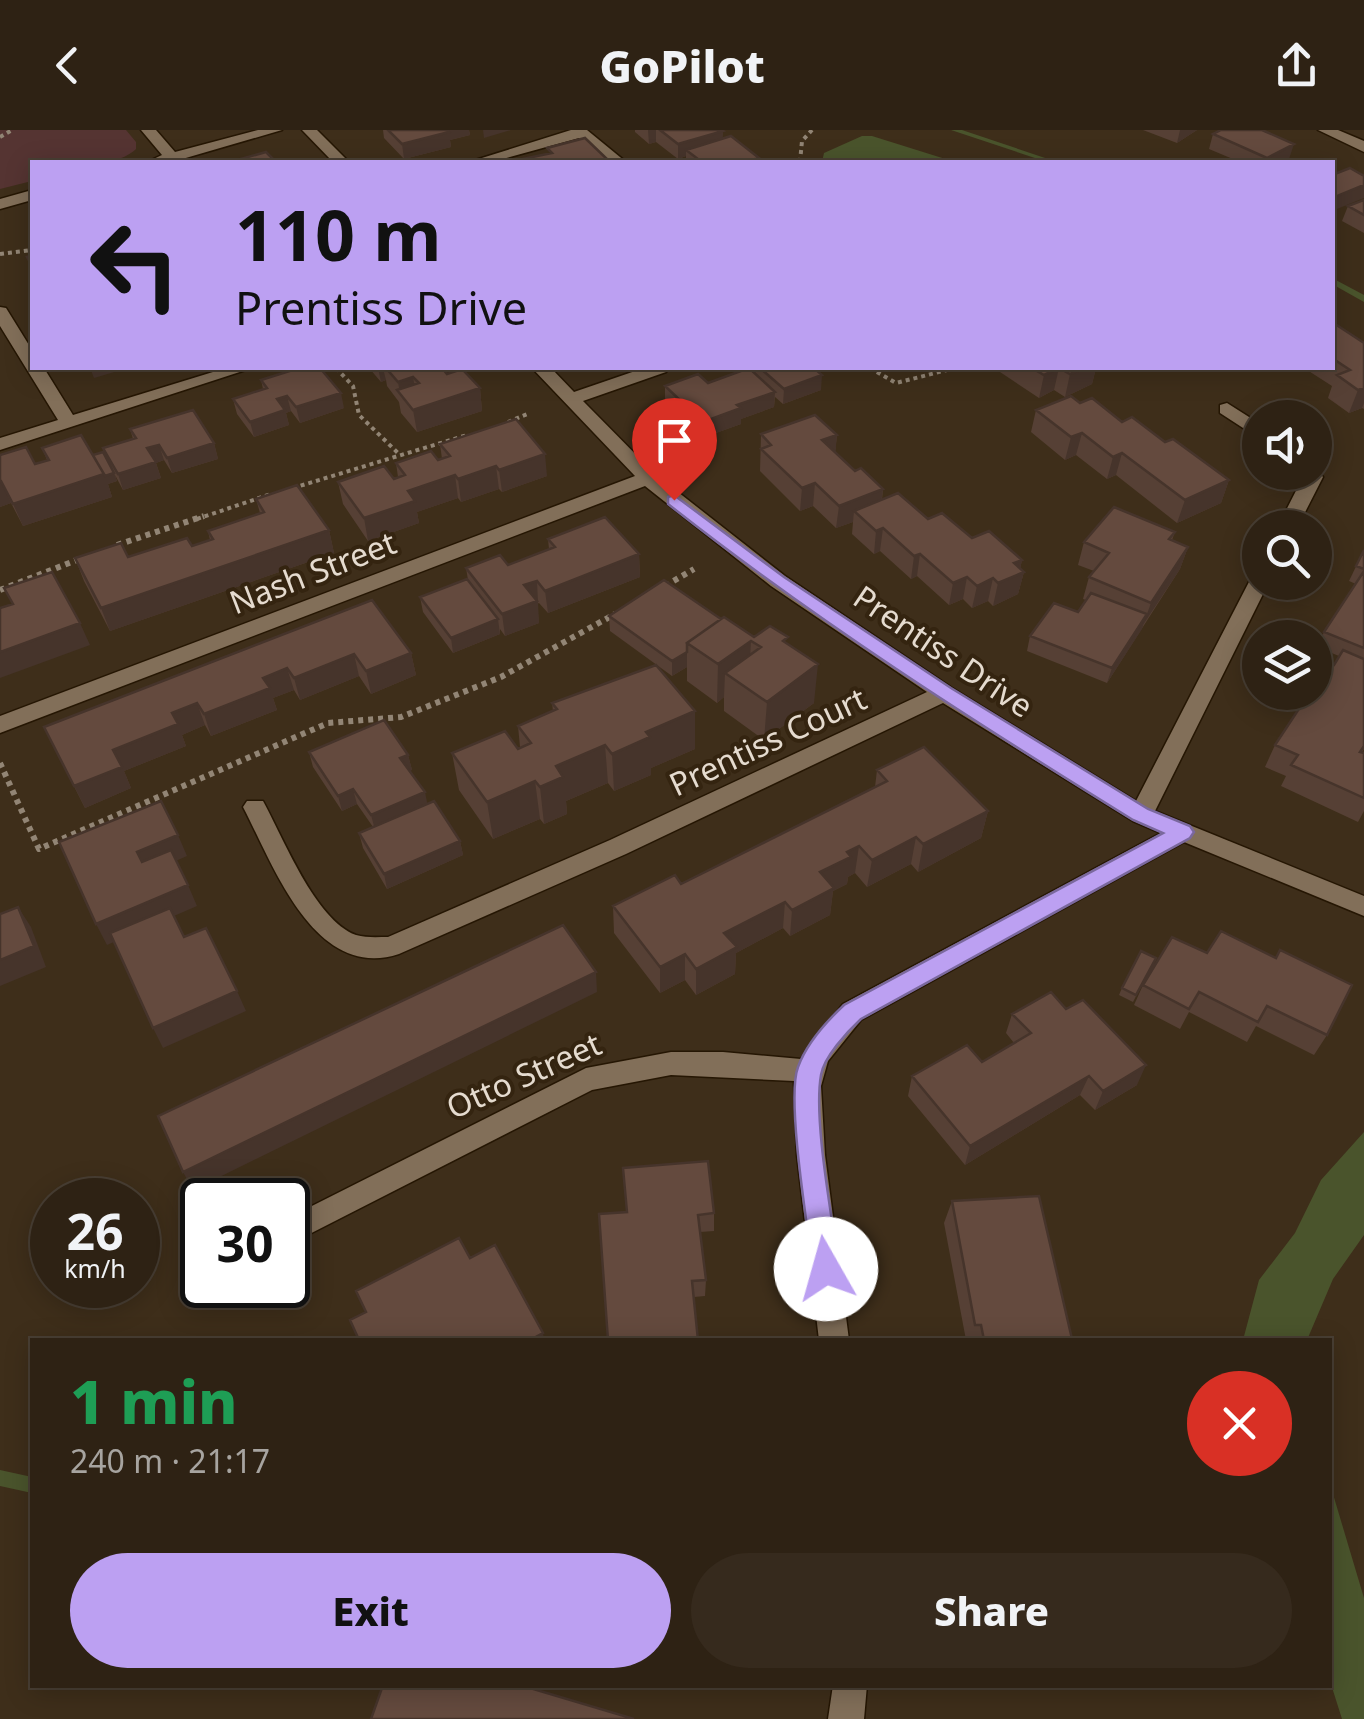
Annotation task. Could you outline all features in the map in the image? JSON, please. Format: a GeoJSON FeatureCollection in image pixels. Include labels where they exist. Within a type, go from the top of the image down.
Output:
{"type":"FeatureCollection","features":[{"type":"Feature","properties":{"kind":"street"},"geometry":{"type":"LineString","coordinates":[[148,130],[172,158]]}},
{"type":"Feature","properties":{"kind":"street"},"geometry":{"type":"LineString","coordinates":[[163,160],[275,130]]}},
{"type":"Feature","properties":{"kind":"street"},"geometry":{"type":"LineString","coordinates":[[309,130],[339,160]]}},
{"type":"Feature","properties":{"kind":"street"},"geometry":{"type":"LineString","coordinates":[[1325,130],[1364,147]]}},
{"type":"Feature","properties":{"kind":"street"},"geometry":{"type":"LineString","coordinates":[[484,160],[580,131],[616,160]]}},
{"type":"Feature","properties":{"kind":"street"},"geometry":{"type":"LineString","coordinates":[[0,204],[30,196]]}},
{"type":"Feature","properties":{"kind":"street"},"geometry":{"type":"LineString","coordinates":[[0,312],[30,360]]}},
{"type":"Feature","properties":{"kind":"street"},"geometry":{"type":"LineString","coordinates":[[36,370],[69,423]]}},
{"type":"Feature","properties":{"kind":"street"},"geometry":{"type":"LineString","coordinates":[[0,444],[236,370]]}},
{"type":"Feature","properties":{"kind":"street","name":"Prentiss Drive"},"geometry":{"type":"LineString","coordinates":[[543,370],[648,478],[778,581],[944,693],[1141,815],[1364,906]]}},
{"type":"Feature","properties":{"kind":"street"},"geometry":{"type":"LineString","coordinates":[[571,399],[654,370]]}},
{"type":"Feature","properties":{"kind":"street"},"geometry":{"type":"LineString","coordinates":[[1227,409],[1242,419]]}},
{"type":"Feature","properties":{"kind":"street","name":"Nash Street"},"geometry":{"type":"LineString","coordinates":[[0,725],[648,478]]}},
{"type":"Feature","properties":{"kind":"street"},"geometry":{"type":"LineString","coordinates":[[1141,815],[1250,600]]}},
{"type":"Feature","properties":{"kind":"street","name":"Prentiss Court"},"geometry":{"type":"LineString","coordinates":[[254,807],[313,910],[339,938],[363,948],[390,948],[884,725],[944,693]]}},
{"type":"Feature","properties":{"kind":"street"},"geometry":{"type":"LineString","coordinates":[[834,1338],[809,1128],[808,1071],[852,1012],[1183,832]]}},
{"type":"Feature","properties":{"kind":"street","name":"Otto Street"},"geometry":{"type":"LineString","coordinates":[[310,1221],[586,1080],[627,1068],[702,1060],[808,1071]]}},
{"type":"Feature","properties":{"kind":"street"},"geometry":{"type":"LineString","coordinates":[[846,1719],[850,1688]]}},
{"type":"Feature","properties":{"kind":"path"},"geometry":{"type":"LineString","coordinates":[[0,137],[12,130]]}},
{"type":"Feature","properties":{"kind":"path"},"geometry":{"type":"LineString","coordinates":[[800,160],[802,140],[812,130]]}},
{"type":"Feature","properties":{"kind":"path"},"geometry":{"type":"LineString","coordinates":[[0,254],[30,250]]}},
{"type":"Feature","properties":{"kind":"path"},"geometry":{"type":"LineString","coordinates":[[338,370],[353,386],[359,415],[400,455]]}},
{"type":"Feature","properties":{"kind":"path"},"geometry":{"type":"LineString","coordinates":[[873,370],[896,383],[946,370]]}},
{"type":"Feature","properties":{"kind":"path"},"geometry":{"type":"LineString","coordinates":[[494,427],[530,413]]}},
{"type":"Feature","properties":{"kind":"path"},"geometry":{"type":"LineString","coordinates":[[114,546],[244,501],[479,432]]}},
{"type":"Feature","properties":{"kind":"path"},"geometry":{"type":"LineString","coordinates":[[0,590],[84,558]]}},
{"type":"Feature","properties":{"kind":"path"},"geometry":{"type":"LineString","coordinates":[[662,587],[694,569]]}},
{"type":"Feature","properties":{"kind":"path"},"geometry":{"type":"LineString","coordinates":[[0,762],[38,849],[328,723],[402,717],[502,676],[630,606]]}},
{"type":"Feature","properties":{"kind":"shaded area"},"geometry":{"type":"Polygon","coordinates":[[[0,130],[126,130],[136,142],[136,149],[114,160],[30,160],[30,182],[0,189],[0,130]]]}},
{"type":"Feature","properties":{"kind":"shaded area"},"geometry":{"type":"Polygon","coordinates":[[[862,136],[872,136],[949,160],[822,160],[824,153],[862,136]]]}},
{"type":"Feature","properties":{"kind":"shaded area"},"geometry":{"type":"Polygon","coordinates":[[[1364,1132],[1364,1235],[1333,1279],[1308,1338],[1244,1338],[1259,1280],[1295,1233],[1321,1180],[1364,1132]]]}},
{"type":"Feature","properties":{"kind":"shaded area"},"geometry":{"type":"Polygon","coordinates":[[[1332,1491],[1364,1598],[1364,1719],[1342,1719],[1332,1687],[1332,1491]]]}},
{"type":"Feature","properties":{"kind":"building"},"geometry":{"type":"Polygon","coordinates":[[[388,130],[447,130],[449,132],[402,144],[388,130]]]}},
{"type":"Feature","properties":{"kind":"building"},"geometry":{"type":"Polygon","coordinates":[[[660,130],[721,130],[723,131],[678,144],[660,130]]]}},
{"type":"Feature","properties":{"kind":"building"},"geometry":{"type":"Polygon","coordinates":[[[1221,130],[1262,130],[1294,144],[1267,158],[1213,134],[1221,130]]]}},
{"type":"Feature","properties":{"kind":"building"},"geometry":{"type":"Polygon","coordinates":[[[731,136],[759,158],[695,160],[698,159],[686,150],[731,136]]]}},
{"type":"Feature","properties":{"kind":"building"},"geometry":{"type":"Polygon","coordinates":[[[585,138],[608,160],[518,160],[552,153],[547,148],[585,138]]]}},
{"type":"Feature","properties":{"kind":"building"},"geometry":{"type":"Polygon","coordinates":[[[266,152],[274,160],[237,160],[266,152]]]}},
{"type":"Feature","properties":{"kind":"building"},"geometry":{"type":"Polygon","coordinates":[[[1350,168],[1364,176],[1364,185],[1335,197],[1335,174],[1350,168]]]}},
{"type":"Feature","properties":{"kind":"building"},"geometry":{"type":"Polygon","coordinates":[[[1364,200],[1364,215],[1348,206],[1364,200]]]}},
{"type":"Feature","properties":{"kind":"building"},"geometry":{"type":"Polygon","coordinates":[[[1335,324],[1364,343],[1364,388],[1358,390],[1337,375],[1350,370],[1335,360],[1335,324]]]}},
{"type":"Feature","properties":{"kind":"building"},"geometry":{"type":"Polygon","coordinates":[[[293,370],[322,370],[341,393],[296,407],[287,396],[277,399],[285,410],[250,422],[233,399],[267,388],[261,380],[293,370]]]}},
{"type":"Feature","properties":{"kind":"building"},"geometry":{"type":"Polygon","coordinates":[[[388,370],[444,370],[447,374],[463,370],[480,388],[413,410],[397,390],[419,383],[413,377],[398,382],[388,370]]]}},
{"type":"Feature","properties":{"kind":"building"},"geometry":{"type":"Polygon","coordinates":[[[751,370],[775,392],[703,422],[665,386],[698,374],[708,383],[751,370]]]}},
{"type":"Feature","properties":{"kind":"building"},"geometry":{"type":"Polygon","coordinates":[[[762,370],[816,370],[822,375],[784,389],[762,370]]]}},
{"type":"Feature","properties":{"kind":"building"},"geometry":{"type":"Polygon","coordinates":[[[1071,396],[1080,403],[1092,398],[1122,422],[1132,417],[1165,442],[1173,439],[1229,480],[1185,500],[1122,453],[1113,457],[1082,433],[1071,437],[1036,410],[1071,396]]]}},
{"type":"Feature","properties":{"kind":"building"},"geometry":{"type":"Polygon","coordinates":[[[193,410],[214,443],[167,458],[159,445],[147,448],[156,462],[118,474],[103,448],[136,438],[130,429],[193,410]]]}},
{"type":"Feature","properties":{"kind":"building"},"geometry":{"type":"Polygon","coordinates":[[[815,415],[837,435],[822,440],[855,471],[861,468],[883,489],[839,506],[815,483],[802,488],[761,449],[771,445],[761,434],[815,415]]]}},
{"type":"Feature","properties":{"kind":"building"},"geometry":{"type":"Polygon","coordinates":[[[516,419],[545,454],[499,470],[496,466],[458,479],[455,475],[408,491],[415,501],[364,518],[338,482],[384,466],[394,479],[405,475],[396,463],[431,451],[438,460],[450,456],[440,444],[516,419]]]}},
{"type":"Feature","properties":{"kind":"building"},"geometry":{"type":"Polygon","coordinates":[[[81,435],[104,474],[13,504],[0,481],[0,455],[26,447],[35,464],[49,460],[42,448],[81,435]]]}},
{"type":"Feature","properties":{"kind":"building"},"geometry":{"type":"Polygon","coordinates":[[[103,452],[114,473],[105,476],[93,455],[103,452]]]}},
{"type":"Feature","properties":{"kind":"building"},"geometry":{"type":"Polygon","coordinates":[[[297,485],[329,530],[101,608],[75,558],[121,543],[128,557],[187,538],[192,546],[213,539],[208,531],[264,512],[256,499],[297,485]]]}},
{"type":"Feature","properties":{"kind":"building"},"geometry":{"type":"Polygon","coordinates":[[[898,493],[928,519],[942,513],[972,538],[989,531],[1022,560],[1014,563],[1024,572],[998,583],[993,578],[977,586],[967,577],[953,583],[920,554],[914,556],[883,528],[876,531],[854,511],[898,493]]]}},
{"type":"Feature","properties":{"kind":"building"},"geometry":{"type":"Polygon","coordinates":[[[1114,507],[1175,532],[1169,539],[1188,547],[1151,603],[1089,577],[1109,553],[1084,542],[1114,507]]]}},
{"type":"Feature","properties":{"kind":"building"},"geometry":{"type":"Polygon","coordinates":[[[605,517],[639,554],[545,591],[537,581],[524,585],[537,601],[502,614],[466,568],[500,555],[508,565],[555,547],[548,539],[605,517]]]}},
{"type":"Feature","properties":{"kind":"building"},"geometry":{"type":"Polygon","coordinates":[[[1364,550],[1364,569],[1356,566],[1364,550]]]}},
{"type":"Feature","properties":{"kind":"building"},"geometry":{"type":"Polygon","coordinates":[[[1364,571],[1364,648],[1332,635],[1332,620],[1364,571]]]}},
{"type":"Feature","properties":{"kind":"building"},"geometry":{"type":"Polygon","coordinates":[[[52,572],[80,623],[0,652],[0,608],[13,604],[4,588],[52,572]]]}},
{"type":"Feature","properties":{"kind":"building"},"geometry":{"type":"Polygon","coordinates":[[[467,579],[498,619],[451,638],[420,597],[467,579]]]}},
{"type":"Feature","properties":{"kind":"building"},"geometry":{"type":"Polygon","coordinates":[[[664,580],[721,619],[687,643],[687,652],[672,661],[609,616],[664,580]]]}},
{"type":"Feature","properties":{"kind":"building"},"geometry":{"type":"Polygon","coordinates":[[[1091,593],[1147,614],[1112,668],[1030,636],[1054,603],[1078,612],[1091,593]]]}},
{"type":"Feature","properties":{"kind":"building"},"geometry":{"type":"Polygon","coordinates":[[[372,600],[411,653],[366,671],[354,654],[294,678],[287,668],[263,678],[270,688],[204,714],[197,703],[172,713],[178,724],[113,750],[122,767],[74,786],[44,727],[372,600]]]}},
{"type":"Feature","properties":{"kind":"building"},"geometry":{"type":"Polygon","coordinates":[[[724,617],[754,637],[770,626],[788,637],[783,641],[818,664],[767,702],[725,673],[761,647],[751,641],[718,664],[687,643],[724,617]]]}},
{"type":"Feature","properties":{"kind":"building"},"geometry":{"type":"Polygon","coordinates":[[[1343,650],[1364,659],[1364,746],[1360,752],[1364,753],[1364,798],[1291,765],[1298,755],[1275,745],[1298,710],[1332,710],[1334,665],[1343,650]]]}},
{"type":"Feature","properties":{"kind":"building"},"geometry":{"type":"Polygon","coordinates":[[[656,665],[695,711],[646,732],[650,737],[612,754],[605,745],[556,766],[563,777],[540,787],[535,781],[487,802],[452,753],[505,731],[518,749],[531,743],[518,726],[557,709],[552,703],[656,665]]]}},
{"type":"Feature","properties":{"kind":"building"},"geometry":{"type":"Polygon","coordinates":[[[384,720],[408,755],[400,758],[425,792],[371,815],[353,789],[338,796],[309,752],[384,720]]]}},
{"type":"Feature","properties":{"kind":"building"},"geometry":{"type":"Polygon","coordinates":[[[924,747],[988,811],[923,844],[916,837],[872,860],[859,846],[847,852],[851,857],[820,872],[834,888],[792,910],[785,902],[724,933],[737,947],[696,969],[685,954],[660,967],[613,906],[675,875],[681,884],[887,781],[877,770],[924,747]]]}},
{"type":"Feature","properties":{"kind":"building"},"geometry":{"type":"Polygon","coordinates":[[[161,801],[178,835],[137,852],[142,862],[171,850],[188,885],[96,924],[59,842],[161,801]]]}},
{"type":"Feature","properties":{"kind":"building"},"geometry":{"type":"Polygon","coordinates":[[[434,801],[460,841],[384,874],[359,833],[434,801]]]}},
{"type":"Feature","properties":{"kind":"building"},"geometry":{"type":"Polygon","coordinates":[[[18,907],[34,946],[0,960],[0,914],[18,907]]]}},
{"type":"Feature","properties":{"kind":"building"},"geometry":{"type":"Polygon","coordinates":[[[170,908],[184,937],[206,928],[237,991],[153,1028],[110,933],[170,908]]]}},
{"type":"Feature","properties":{"kind":"building"},"geometry":{"type":"Polygon","coordinates":[[[563,925],[596,972],[183,1172],[158,1116],[563,925]]]}},
{"type":"Feature","properties":{"kind":"building"},"geometry":{"type":"Polygon","coordinates":[[[1221,931],[1276,958],[1280,950],[1352,985],[1327,1035],[1267,1006],[1258,1022],[1199,992],[1189,1009],[1143,985],[1172,937],[1207,953],[1221,931]]]}},
{"type":"Feature","properties":{"kind":"building"},"geometry":{"type":"Polygon","coordinates":[[[1141,951],[1156,958],[1136,995],[1122,988],[1141,951]]]}},
{"type":"Feature","properties":{"kind":"building"},"geometry":{"type":"Polygon","coordinates":[[[1051,992],[1066,1009],[1083,1000],[1146,1065],[1103,1091],[1089,1076],[970,1146],[912,1076],[967,1045],[982,1062],[1031,1033],[1012,1014],[1051,992]]]}},
{"type":"Feature","properties":{"kind":"building"},"geometry":{"type":"Polygon","coordinates":[[[708,1161],[714,1213],[698,1215],[706,1280],[692,1281],[698,1338],[608,1338],[599,1214],[627,1212],[623,1168],[708,1161]]]}},
{"type":"Feature","properties":{"kind":"building"},"geometry":{"type":"Polygon","coordinates":[[[1039,1196],[1072,1338],[984,1338],[981,1325],[975,1325],[952,1201],[1039,1196]]]}},
{"type":"Feature","properties":{"kind":"building"},"geometry":{"type":"Polygon","coordinates":[[[459,1238],[470,1258],[495,1245],[543,1333],[534,1338],[358,1338],[350,1320],[366,1312],[356,1291],[459,1238]]]}},
{"type":"Feature","properties":{"kind":"building"},"geometry":{"type":"Polygon","coordinates":[[[382,1688],[530,1688],[634,1719],[371,1719],[382,1688]]]}},
{"type":"Feature","properties":{"kind":"waterway"},"geometry":{"type":"LineString","coordinates":[[955,130],[1047,160]]}},
{"type":"Feature","properties":{"kind":"waterway"},"geometry":{"type":"LineString","coordinates":[[1335,282],[1364,299]]}},
{"type":"Feature","properties":{"kind":"waterway"},"geometry":{"type":"LineString","coordinates":[[0,1478],[30,1485]]}},
{"type":"Feature","properties":{"kind":"route"},"geometry":{"type":"LineString","coordinates":[[674,500],[778,581],[1043,758],[1141,815],[1183,832],[852,1012],[840,1024],[808,1071],[809,1128],[826,1269]]}}]}
